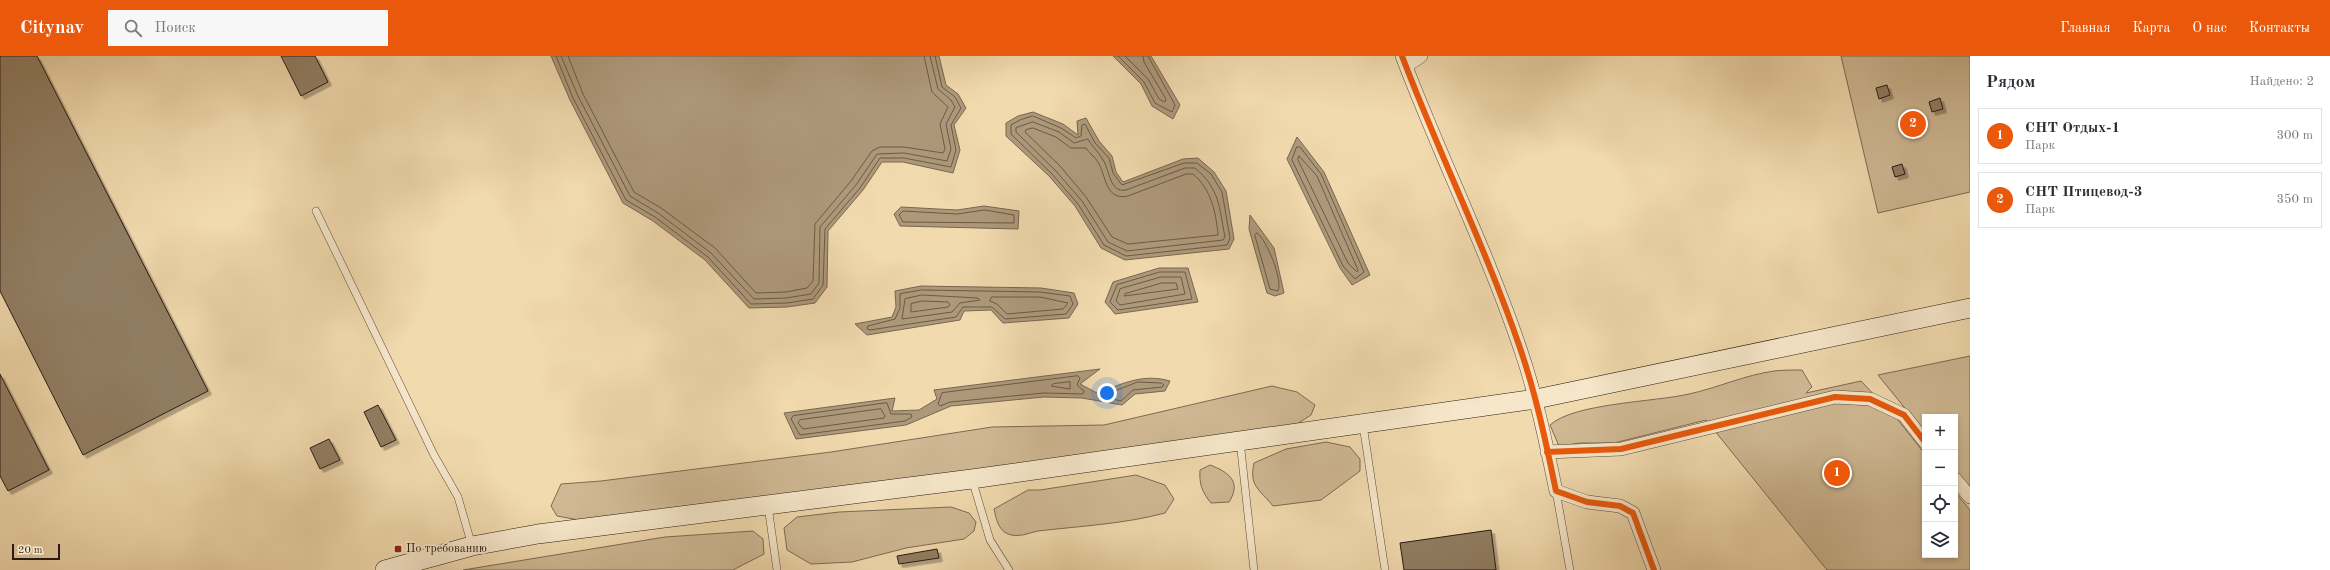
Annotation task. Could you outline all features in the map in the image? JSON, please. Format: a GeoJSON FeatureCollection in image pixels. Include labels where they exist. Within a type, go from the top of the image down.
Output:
{"type":"FeatureCollection","features":[{"type":"Feature","properties":{"kind":"main road"},"geometry":{"type":"LineString","coordinates":[[385,570],[472,546],[538,534],[972,479],[1536,399],[1970,308]]}},
{"type":"Feature","properties":{"kind":"street"},"geometry":{"type":"LineString","coordinates":[[1421,56],[1404,61],[1486,259],[1520,347],[1536,399],[1556,491],[1587,502],[1620,506],[1633,513],[1654,570]]}},
{"type":"Feature","properties":{"kind":"street"},"geometry":{"type":"LineString","coordinates":[[1547,452],[1621,449],[1835,397],[1870,399],[1904,415],[1922,438]]}},
{"type":"Feature","properties":{"kind":"street"},"geometry":{"type":"LineString","coordinates":[[1958,483],[1970,497]]}},
{"type":"Feature","properties":{"kind":"lane"},"geometry":{"type":"LineString","coordinates":[[316,211],[434,455],[458,497],[472,546]]}},
{"type":"Feature","properties":{"kind":"lane"},"geometry":{"type":"LineString","coordinates":[[1363,424],[1385,570]]}},
{"type":"Feature","properties":{"kind":"lane"},"geometry":{"type":"LineString","coordinates":[[1240,441],[1254,570]]}},
{"type":"Feature","properties":{"kind":"lane"},"geometry":{"type":"LineString","coordinates":[[972,479],[990,540],[1009,570]]}},
{"type":"Feature","properties":{"kind":"lane"},"geometry":{"type":"LineString","coordinates":[[1556,491],[1570,570]]}},
{"type":"Feature","properties":{"kind":"lane"},"geometry":{"type":"LineString","coordinates":[[767,504],[777,570]]}},
{"type":"Feature","properties":{"kind":"shaded area"},"geometry":{"type":"Polygon","coordinates":[[[1841,56],[1970,56],[1970,192],[1878,213],[1841,56]]]}},
{"type":"Feature","properties":{"kind":"shaded area"},"geometry":{"type":"Polygon","coordinates":[[[1970,356],[1970,488],[1958,474],[1958,414],[1922,414],[1922,429],[1878,375],[1970,356]]]}},
{"type":"Feature","properties":{"kind":"shaded area"},"geometry":{"type":"Polygon","coordinates":[[[1802,370],[1812,387],[1806,393],[1861,381],[1898,420],[1922,450],[1922,558],[1958,558],[1958,496],[1970,510],[1970,570],[1827,570],[1706,420],[1614,443],[1580,443],[1559,446],[1550,425],[1561,418],[1577,412],[1616,404],[1689,394],[1742,378],[1777,371],[1802,370]]]}},
{"type":"Feature","properties":{"kind":"shaded area"},"geometry":{"type":"Polygon","coordinates":[[[1272,386],[1297,392],[1315,405],[1311,415],[1294,426],[1096,455],[579,520],[557,516],[551,506],[561,484],[601,481],[831,452],[992,427],[1104,425],[1272,386]]]}},
{"type":"Feature","properties":{"kind":"shaded area"},"geometry":{"type":"Polygon","coordinates":[[[1326,442],[1350,447],[1360,459],[1360,471],[1321,500],[1273,506],[1256,487],[1253,477],[1254,463],[1286,449],[1326,442]]]}},
{"type":"Feature","properties":{"kind":"shaded area"},"geometry":{"type":"Polygon","coordinates":[[[1210,465],[1223,471],[1232,479],[1234,489],[1233,495],[1229,502],[1211,503],[1205,495],[1200,480],[1200,470],[1210,465]]]}},
{"type":"Feature","properties":{"kind":"shaded area"},"geometry":{"type":"Polygon","coordinates":[[[1136,475],[1165,485],[1174,499],[1165,513],[1118,522],[1038,531],[1016,536],[1008,534],[1002,530],[997,520],[994,509],[1028,490],[1040,490],[1136,475]]]}},
{"type":"Feature","properties":{"kind":"shaded area"},"geometry":{"type":"Polygon","coordinates":[[[951,507],[969,513],[976,522],[974,531],[964,539],[906,548],[852,562],[811,564],[787,550],[784,528],[797,517],[839,512],[951,507]]]}},
{"type":"Feature","properties":{"kind":"shaded area"},"geometry":{"type":"Polygon","coordinates":[[[753,531],[763,539],[764,554],[733,570],[463,570],[665,537],[753,531]]]}},
{"type":"Feature","properties":{"kind":"water"},"geometry":{"type":"Polygon","coordinates":[[[551,56],[939,56],[946,85],[958,94],[966,108],[954,125],[960,150],[953,173],[903,162],[882,162],[863,190],[828,231],[827,287],[815,303],[787,307],[749,308],[705,260],[653,221],[623,203],[570,100],[551,56]]]}},
{"type":"Feature","properties":{"kind":"water"},"geometry":{"type":"Polygon","coordinates":[[[1113,56],[1151,56],[1180,105],[1173,119],[1152,106],[1141,84],[1113,56]]]}},
{"type":"Feature","properties":{"kind":"water"},"geometry":{"type":"Polygon","coordinates":[[[1033,112],[1063,124],[1078,135],[1077,121],[1086,118],[1099,141],[1112,156],[1116,172],[1123,182],[1183,159],[1198,158],[1214,172],[1226,191],[1234,239],[1229,249],[1125,260],[1101,248],[1075,206],[1049,176],[1006,136],[1006,123],[1018,116],[1033,112]]]}},
{"type":"Feature","properties":{"kind":"water"},"geometry":{"type":"Polygon","coordinates":[[[1297,137],[1324,172],[1370,275],[1352,285],[1340,268],[1287,159],[1297,137]]]}},
{"type":"Feature","properties":{"kind":"water"},"geometry":{"type":"Polygon","coordinates":[[[984,206],[1019,211],[1018,229],[900,226],[894,214],[901,207],[957,210],[984,206]]]}},
{"type":"Feature","properties":{"kind":"water"},"geometry":{"type":"Polygon","coordinates":[[[1250,215],[1274,248],[1284,293],[1275,296],[1267,293],[1249,229],[1250,215]]]}},
{"type":"Feature","properties":{"kind":"water"},"geometry":{"type":"Polygon","coordinates":[[[1159,268],[1188,268],[1198,302],[1115,314],[1105,302],[1113,282],[1159,268]]]}},
{"type":"Feature","properties":{"kind":"water"},"geometry":{"type":"Polygon","coordinates":[[[921,286],[1041,288],[1074,293],[1078,304],[1069,318],[1003,323],[991,310],[964,311],[960,320],[867,335],[855,324],[892,317],[896,307],[895,291],[921,286]]]}},
{"type":"Feature","properties":{"kind":"water"},"geometry":{"type":"Polygon","coordinates":[[[1100,369],[1080,384],[1097,393],[1124,383],[1142,379],[1151,378],[1170,381],[1165,391],[1135,394],[1122,405],[1082,398],[1044,397],[951,406],[906,425],[796,439],[784,413],[895,398],[892,411],[919,410],[937,399],[934,390],[1100,369]]]}},
{"type":"Feature","properties":{"kind":"building"},"geometry":{"type":"Polygon","coordinates":[[[0,56],[37,56],[208,391],[83,455],[0,291],[0,56]]]}},
{"type":"Feature","properties":{"kind":"building"},"geometry":{"type":"Polygon","coordinates":[[[281,56],[315,56],[328,82],[301,96],[281,56]]]}},
{"type":"Feature","properties":{"kind":"building"},"geometry":{"type":"Polygon","coordinates":[[[1887,85],[1890,95],[1879,99],[1876,88],[1887,85]]]}},
{"type":"Feature","properties":{"kind":"building"},"geometry":{"type":"Polygon","coordinates":[[[1940,98],[1943,109],[1932,112],[1929,102],[1940,98]]]}},
{"type":"Feature","properties":{"kind":"building"},"geometry":{"type":"Polygon","coordinates":[[[1902,164],[1905,174],[1895,177],[1892,167],[1902,164]]]}},
{"type":"Feature","properties":{"kind":"building"},"geometry":{"type":"Polygon","coordinates":[[[0,374],[49,470],[8,491],[0,476],[0,374]]]}},
{"type":"Feature","properties":{"kind":"building"},"geometry":{"type":"Polygon","coordinates":[[[378,405],[396,440],[381,447],[364,412],[378,405]]]}},
{"type":"Feature","properties":{"kind":"building"},"geometry":{"type":"Polygon","coordinates":[[[329,439],[340,460],[320,469],[310,448],[329,439]]]}},
{"type":"Feature","properties":{"kind":"building"},"geometry":{"type":"Polygon","coordinates":[[[1491,530],[1496,570],[1404,570],[1400,543],[1491,530]]]}},
{"type":"Feature","properties":{"kind":"building"},"geometry":{"type":"Polygon","coordinates":[[[937,549],[939,558],[899,564],[897,556],[937,549]]]}},
{"type":"Feature","properties":{"kind":"cycle path"},"geometry":{"type":"LineString","coordinates":[[1402,56],[1507,311],[1526,365],[1536,401],[1556,491],[1587,502],[1620,506],[1633,513],[1654,570]]}},
{"type":"Feature","properties":{"kind":"cycle path"},"geometry":{"type":"LineString","coordinates":[[1547,452],[1621,449],[1835,397],[1870,399],[1904,415],[1922,438]]}},
{"type":"Feature","properties":{"kind":"place","name":"СНТ Птицевод-3"},"geometry":{"type":"Point","coordinates":[1913,124]}},
{"type":"Feature","properties":{"kind":"place","name":"СНТ Отдых-1"},"geometry":{"type":"Point","coordinates":[1837,473]}},
{"type":"Feature","properties":{"kind":"place","name":"По требованию"},"geometry":{"type":"Point","coordinates":[398,549]}}]}
